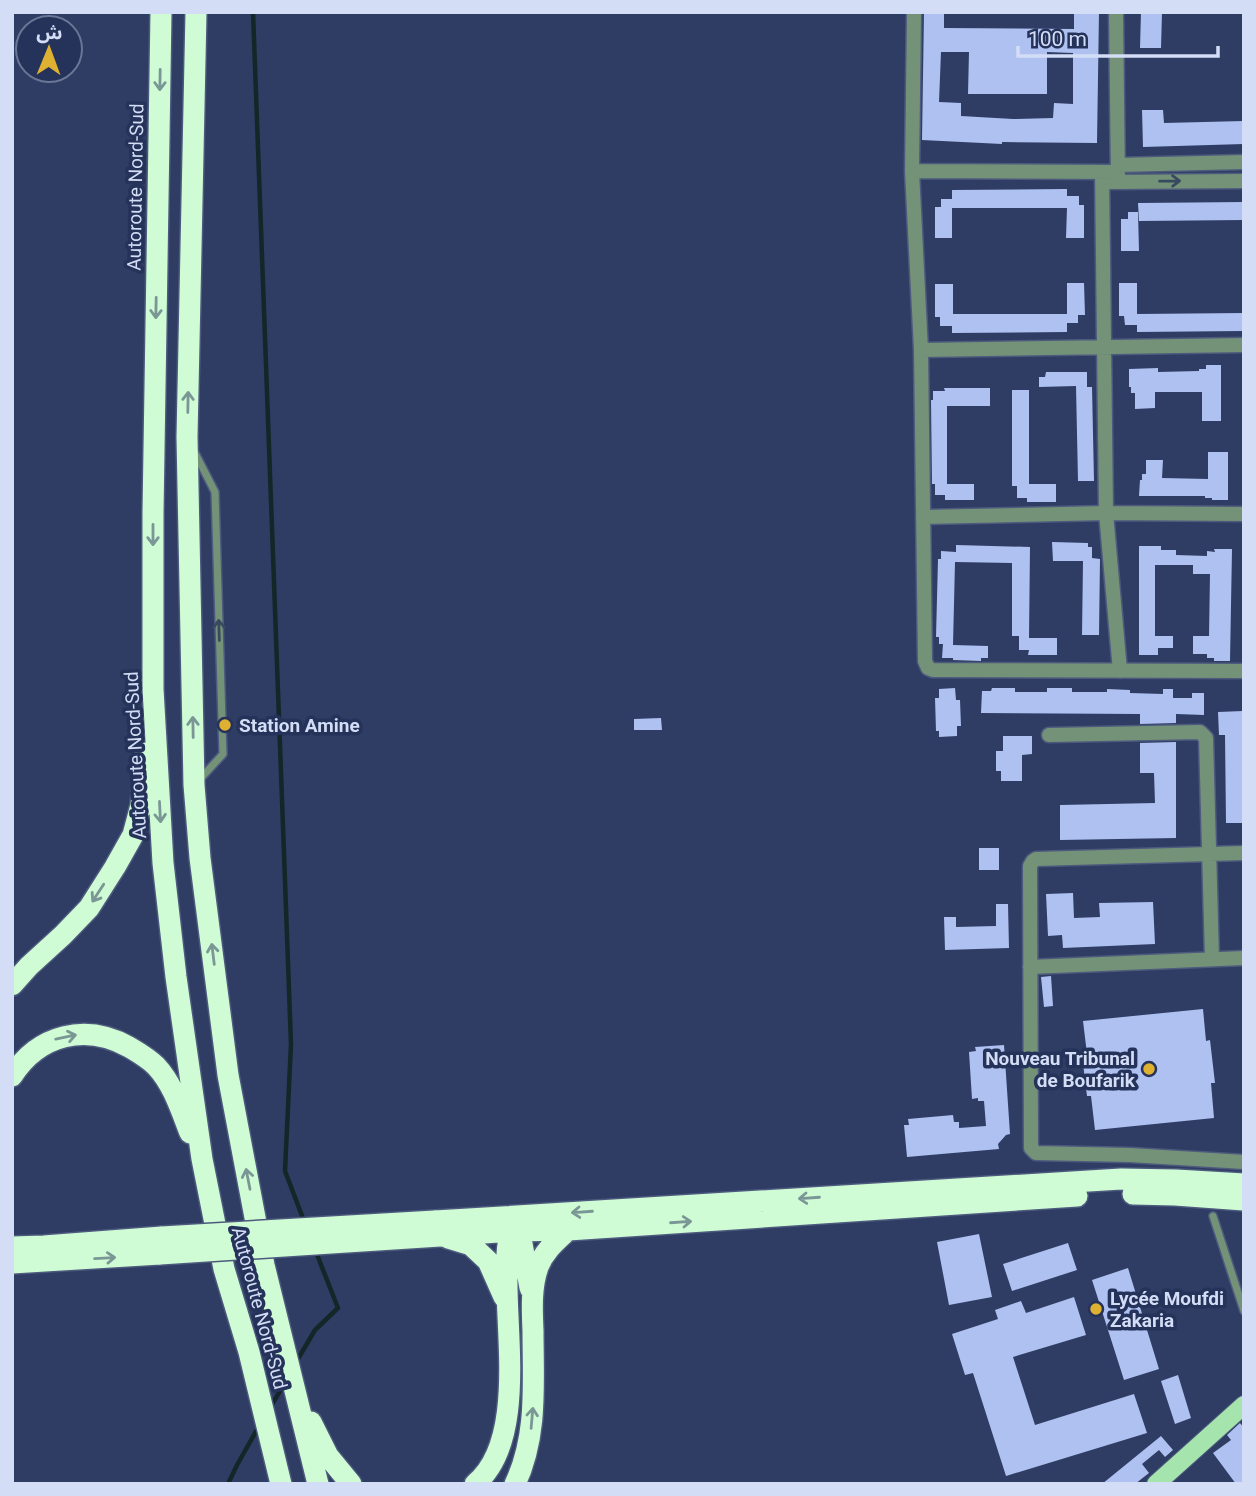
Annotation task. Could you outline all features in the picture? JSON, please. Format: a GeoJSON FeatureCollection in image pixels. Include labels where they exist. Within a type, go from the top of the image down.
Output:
{"type":"FeatureCollection","features":[{"type":"Feature","properties":{"kind":"highway","name":"Autoroute Nord-Sud"},"geometry":{"type":"LineString","coordinates":[[161,12],[153,689],[163,863],[202,1159],[224,1269],[281,1484]]}},
{"type":"Feature","properties":{"kind":"highway","name":"Autoroute Nord-Sud"},"geometry":{"type":"LineString","coordinates":[[196,12],[187,437],[194,785],[200,858],[228,1074],[264,1265],[317,1484]]}},
{"type":"Feature","properties":{"kind":"highway"},"geometry":{"type":"LineString","coordinates":[[12,985],[89,908],[133,835],[141,805],[153,689]]}},
{"type":"Feature","properties":{"kind":"highway"},"geometry":{"type":"LineString","coordinates":[[12,1076],[31,1052],[57,1038],[87,1033],[117,1040],[145,1056],[157,1067],[168,1083],[202,1159]]}},
{"type":"Feature","properties":{"kind":"highway"},"geometry":{"type":"LineString","coordinates":[[437,1229],[495,1217],[1107,1180],[1244,1184]]}},
{"type":"Feature","properties":{"kind":"highway"},"geometry":{"type":"LineString","coordinates":[[14,1258],[437,1229],[568,1230],[1111,1194],[1244,1200]]}},
{"type":"Feature","properties":{"kind":"highway"},"geometry":{"type":"LineString","coordinates":[[475,1484],[495,1459],[508,1413],[508,1243],[515,1231],[547,1214]]}},
{"type":"Feature","properties":{"kind":"highway"},"geometry":{"type":"LineString","coordinates":[[495,1217],[521,1238],[532,1297],[533,1418],[525,1461],[515,1484]]}},
{"type":"Feature","properties":{"kind":"highway"},"geometry":{"type":"LineString","coordinates":[[437,1229],[471,1245],[488,1261],[507,1303]]}},
{"type":"Feature","properties":{"kind":"highway"},"geometry":{"type":"LineString","coordinates":[[532,1297],[538,1266],[548,1248],[568,1230]]}},
{"type":"Feature","properties":{"kind":"highway"},"geometry":{"type":"LineString","coordinates":[[12,1231],[20,1238],[44,1246],[161,1246]]}},
{"type":"Feature","properties":{"kind":"highway"},"geometry":{"type":"LineString","coordinates":[[14,1258],[44,1246]]}},
{"type":"Feature","properties":{"kind":"highway"},"geometry":{"type":"LineString","coordinates":[[296,1394],[328,1456],[351,1484]]}},
{"type":"Feature","properties":{"kind":"main road"},"geometry":{"type":"LineString","coordinates":[[1156,1484],[1244,1405]]}},
{"type":"Feature","properties":{"kind":"street"},"geometry":{"type":"LineString","coordinates":[[914,12],[912,171],[920,350],[925,661],[928,668],[1244,671]]}},
{"type":"Feature","properties":{"kind":"street"},"geometry":{"type":"LineString","coordinates":[[1116,12],[1118,173]]}},
{"type":"Feature","properties":{"kind":"street"},"geometry":{"type":"LineString","coordinates":[[912,171],[1102,177],[1118,173],[1244,162]]}},
{"type":"Feature","properties":{"kind":"street"},"geometry":{"type":"LineString","coordinates":[[1118,173],[1244,181]]}},
{"type":"Feature","properties":{"kind":"street"},"geometry":{"type":"LineString","coordinates":[[1102,177],[1106,513],[1120,671]]}},
{"type":"Feature","properties":{"kind":"street"},"geometry":{"type":"LineString","coordinates":[[920,350],[1244,345]]}},
{"type":"Feature","properties":{"kind":"street"},"geometry":{"type":"LineString","coordinates":[[923,517],[1106,513],[1244,514]]}},
{"type":"Feature","properties":{"kind":"street"},"geometry":{"type":"LineString","coordinates":[[1049,735],[1199,732],[1206,738],[1212,959]]}},
{"type":"Feature","properties":{"kind":"street"},"geometry":{"type":"LineString","coordinates":[[1244,853],[1036,859],[1030,866],[1033,1151],[1244,1162]]}},
{"type":"Feature","properties":{"kind":"street"},"geometry":{"type":"LineString","coordinates":[[1030,967],[1244,958]]}},
{"type":"Feature","properties":{"kind":"lane"},"geometry":{"type":"LineString","coordinates":[[187,437],[215,492],[223,754],[194,785]]}},
{"type":"Feature","properties":{"kind":"lane"},"geometry":{"type":"LineString","coordinates":[[1213,1216],[1244,1311]]}},
{"type":"Feature","properties":{"kind":"building"},"geometry":{"type":"Polygon","coordinates":[[[924,12],[944,12],[944,28],[1074,29],[1074,12],[1099,12],[1097,143],[1002,144],[922,140],[924,12]],[[941,52],[939,102],[961,103],[961,116],[1053,118],[1054,103],[1073,104],[1073,53],[1047,52],[1047,94],[968,94],[969,52],[941,52]]]}},
{"type":"Feature","properties":{"kind":"building"},"geometry":{"type":"Polygon","coordinates":[[[1141,12],[1162,12],[1161,48],[1140,48],[1141,12]]]}},
{"type":"Feature","properties":{"kind":"building"},"geometry":{"type":"Polygon","coordinates":[[[1142,110],[1163,110],[1164,123],[1244,121],[1244,144],[1143,147],[1142,110]]]}},
{"type":"Feature","properties":{"kind":"building"},"geometry":{"type":"Polygon","coordinates":[[[1067,189],[1067,196],[1079,196],[1079,205],[1084,205],[1084,238],[1066,238],[1067,208],[952,208],[952,190],[1067,189]]]}},
{"type":"Feature","properties":{"kind":"building"},"geometry":{"type":"Polygon","coordinates":[[[941,199],[952,199],[952,238],[935,238],[935,207],[941,207],[941,199]]]}},
{"type":"Feature","properties":{"kind":"building"},"geometry":{"type":"Polygon","coordinates":[[[1244,202],[1244,220],[1139,221],[1138,203],[1244,202]]]}},
{"type":"Feature","properties":{"kind":"building"},"geometry":{"type":"Polygon","coordinates":[[[1128,212],[1138,212],[1139,251],[1121,251],[1121,219],[1128,219],[1128,212]]]}},
{"type":"Feature","properties":{"kind":"building"},"geometry":{"type":"Polygon","coordinates":[[[1067,283],[1084,283],[1085,315],[1078,315],[1078,323],[1067,323],[1067,283]]]}},
{"type":"Feature","properties":{"kind":"building"},"geometry":{"type":"Polygon","coordinates":[[[1119,283],[1137,283],[1137,314],[1244,313],[1244,331],[1137,332],[1137,325],[1125,325],[1124,316],[1119,316],[1119,283]]]}},
{"type":"Feature","properties":{"kind":"building"},"geometry":{"type":"Polygon","coordinates":[[[935,284],[953,284],[953,314],[1067,314],[1067,332],[952,333],[952,326],[940,326],[940,317],[935,317],[935,284]]]}},
{"type":"Feature","properties":{"kind":"building"},"geometry":{"type":"Polygon","coordinates":[[[1206,365],[1221,365],[1221,421],[1202,421],[1202,392],[1155,392],[1155,408],[1135,409],[1135,393],[1131,393],[1129,387],[1129,369],[1158,368],[1158,372],[1199,371],[1206,369],[1206,365]]]}},
{"type":"Feature","properties":{"kind":"building"},"geometry":{"type":"Polygon","coordinates":[[[1046,372],[1087,372],[1087,387],[1092,387],[1094,481],[1078,481],[1076,386],[1039,387],[1039,377],[1045,377],[1046,372]]]}},
{"type":"Feature","properties":{"kind":"building"},"geometry":{"type":"Polygon","coordinates":[[[944,388],[990,388],[990,406],[947,406],[947,484],[974,484],[974,500],[945,500],[945,495],[935,495],[935,484],[932,484],[931,400],[933,391],[945,391],[944,388]]]}},
{"type":"Feature","properties":{"kind":"building"},"geometry":{"type":"Polygon","coordinates":[[[1012,390],[1029,390],[1029,484],[1056,484],[1056,502],[1027,502],[1027,498],[1017,498],[1017,486],[1012,486],[1012,390]]]}},
{"type":"Feature","properties":{"kind":"building"},"geometry":{"type":"Polygon","coordinates":[[[1208,452],[1228,452],[1228,500],[1212,500],[1205,496],[1139,496],[1140,480],[1142,474],[1146,474],[1146,460],[1163,460],[1162,478],[1208,479],[1208,452]]]}},
{"type":"Feature","properties":{"kind":"building"},"geometry":{"type":"Polygon","coordinates":[[[1052,542],[1088,543],[1088,547],[1092,547],[1092,558],[1100,559],[1099,635],[1082,635],[1083,561],[1053,561],[1052,542]]]}},
{"type":"Feature","properties":{"kind":"building"},"geometry":{"type":"Polygon","coordinates":[[[956,545],[1030,547],[1029,638],[1057,638],[1057,655],[1028,655],[1029,650],[1019,650],[1019,636],[1012,636],[1012,563],[955,562],[953,645],[988,646],[988,658],[981,658],[981,661],[942,658],[943,644],[939,644],[939,637],[936,637],[938,559],[941,559],[941,551],[956,552],[956,545]]]}},
{"type":"Feature","properties":{"kind":"building"},"geometry":{"type":"Polygon","coordinates":[[[1139,546],[1161,546],[1161,550],[1176,550],[1176,555],[1207,556],[1207,551],[1215,552],[1214,549],[1232,549],[1230,661],[1214,661],[1214,658],[1207,658],[1207,654],[1193,654],[1193,636],[1209,636],[1210,574],[1193,574],[1193,565],[1155,565],[1155,636],[1173,636],[1173,648],[1158,648],[1158,655],[1139,655],[1139,546]]]}},
{"type":"Feature","properties":{"kind":"building"},"geometry":{"type":"Polygon","coordinates":[[[955,688],[956,700],[960,700],[961,726],[957,726],[957,736],[939,737],[939,731],[936,731],[935,698],[939,698],[939,689],[955,688]]]}},
{"type":"Feature","properties":{"kind":"building"},"geometry":{"type":"Polygon","coordinates":[[[992,688],[1015,688],[1015,692],[1047,692],[1047,688],[1072,688],[1072,692],[1107,692],[1107,689],[1163,694],[1163,689],[1173,689],[1173,698],[1192,698],[1192,693],[1204,693],[1204,715],[1176,714],[1176,723],[1140,724],[1140,714],[981,713],[982,691],[991,691],[992,688]]]}},
{"type":"Feature","properties":{"kind":"building"},"geometry":{"type":"Polygon","coordinates":[[[1243,711],[1244,823],[1226,823],[1225,735],[1219,735],[1218,712],[1243,711]]]}},
{"type":"Feature","properties":{"kind":"building"},"geometry":{"type":"Polygon","coordinates":[[[661,718],[662,730],[634,730],[634,719],[661,718]]]}},
{"type":"Feature","properties":{"kind":"building"},"geometry":{"type":"Polygon","coordinates":[[[1003,736],[1032,736],[1032,754],[1022,755],[1022,781],[1001,781],[1001,771],[996,771],[996,751],[1003,751],[1003,736]]]}},
{"type":"Feature","properties":{"kind":"building"},"geometry":{"type":"Polygon","coordinates":[[[1176,742],[1176,838],[1060,840],[1060,805],[1155,803],[1154,773],[1140,773],[1140,743],[1176,742]]]}},
{"type":"Feature","properties":{"kind":"building"},"geometry":{"type":"Polygon","coordinates":[[[979,848],[999,848],[999,870],[979,870],[979,848]]]}},
{"type":"Feature","properties":{"kind":"building"},"geometry":{"type":"Polygon","coordinates":[[[1073,893],[1074,918],[1100,917],[1099,903],[1153,902],[1155,944],[1063,948],[1062,935],[1048,936],[1046,894],[1073,893]]]}},
{"type":"Feature","properties":{"kind":"building"},"geometry":{"type":"Polygon","coordinates":[[[996,904],[1008,904],[1009,948],[945,950],[944,917],[956,917],[956,927],[996,926],[996,904]]]}},
{"type":"Feature","properties":{"kind":"building"},"geometry":{"type":"Polygon","coordinates":[[[1051,976],[1053,1006],[1044,1007],[1041,977],[1051,976]]]}},
{"type":"Feature","properties":{"kind":"building","name":"Nouveau Tribunal de Boufarik"},"geometry":{"type":"Polygon","coordinates":[[[1203,1009],[1206,1041],[1210,1040],[1215,1083],[1211,1083],[1214,1118],[1095,1130],[1082,1055],[1087,1054],[1083,1021],[1203,1009]]]}},
{"type":"Feature","properties":{"kind":"building"},"geometry":{"type":"Polygon","coordinates":[[[1004,1045],[1010,1134],[998,1144],[999,1149],[907,1157],[904,1125],[909,1125],[908,1119],[953,1115],[954,1122],[959,1122],[959,1128],[986,1126],[984,1101],[972,1099],[969,1052],[976,1051],[975,1047],[1004,1045]]]}},
{"type":"Feature","properties":{"kind":"building"},"geometry":{"type":"Polygon","coordinates":[[[979,1234],[992,1297],[949,1305],[937,1242],[979,1234]]]}},
{"type":"Feature","properties":{"kind":"building"},"geometry":{"type":"Polygon","coordinates":[[[1068,1243],[1077,1270],[1012,1291],[1003,1264],[1068,1243]]]}},
{"type":"Feature","properties":{"kind":"building"},"geometry":{"type":"Polygon","coordinates":[[[1128,1268],[1159,1369],[1124,1380],[1092,1280],[1128,1268]]]}},
{"type":"Feature","properties":{"kind":"building"},"geometry":{"type":"Polygon","coordinates":[[[1074,1297],[1086,1335],[1013,1357],[1035,1425],[1134,1394],[1147,1433],[1006,1476],[973,1373],[965,1375],[952,1334],[998,1319],[995,1310],[1021,1301],[1026,1313],[1074,1297]]]}},
{"type":"Feature","properties":{"kind":"building"},"geometry":{"type":"Polygon","coordinates":[[[1178,1375],[1191,1418],[1175,1424],[1161,1381],[1178,1375]]]}},
{"type":"Feature","properties":{"kind":"building"},"geometry":{"type":"Polygon","coordinates":[[[1240,1423],[1244,1428],[1244,1484],[1236,1484],[1213,1453],[1231,1440],[1227,1435],[1240,1423]]]}},
{"type":"Feature","properties":{"kind":"building"},"geometry":{"type":"Polygon","coordinates":[[[1161,1436],[1173,1450],[1165,1457],[1159,1450],[1142,1464],[1149,1473],[1135,1484],[1102,1484],[1161,1436]]]}},
{"type":"Feature","properties":{"kind":"waterway"},"geometry":{"type":"LineString","coordinates":[[253,12],[291,1044],[285,1171],[304,1221]]}},
{"type":"Feature","properties":{"kind":"waterway"},"geometry":{"type":"LineString","coordinates":[[295,1364],[315,1330],[338,1308],[316,1252]]}},
{"type":"Feature","properties":{"kind":"waterway"},"geometry":{"type":"LineString","coordinates":[[271,1406],[286,1381]]}},
{"type":"Feature","properties":{"kind":"waterway"},"geometry":{"type":"LineString","coordinates":[[228,1484],[259,1426]]}},
{"type":"Feature","properties":{"kind":"place","name":"Station Amine"},"geometry":{"type":"Point","coordinates":[225,725]}},
{"type":"Feature","properties":{"kind":"place","name":"Nouveau Tribunal de Boufarik"},"geometry":{"type":"Point","coordinates":[1149,1069]}},
{"type":"Feature","properties":{"kind":"place","name":"Lycée Moufdi Zakaria"},"geometry":{"type":"Point","coordinates":[1096,1309]}}]}
